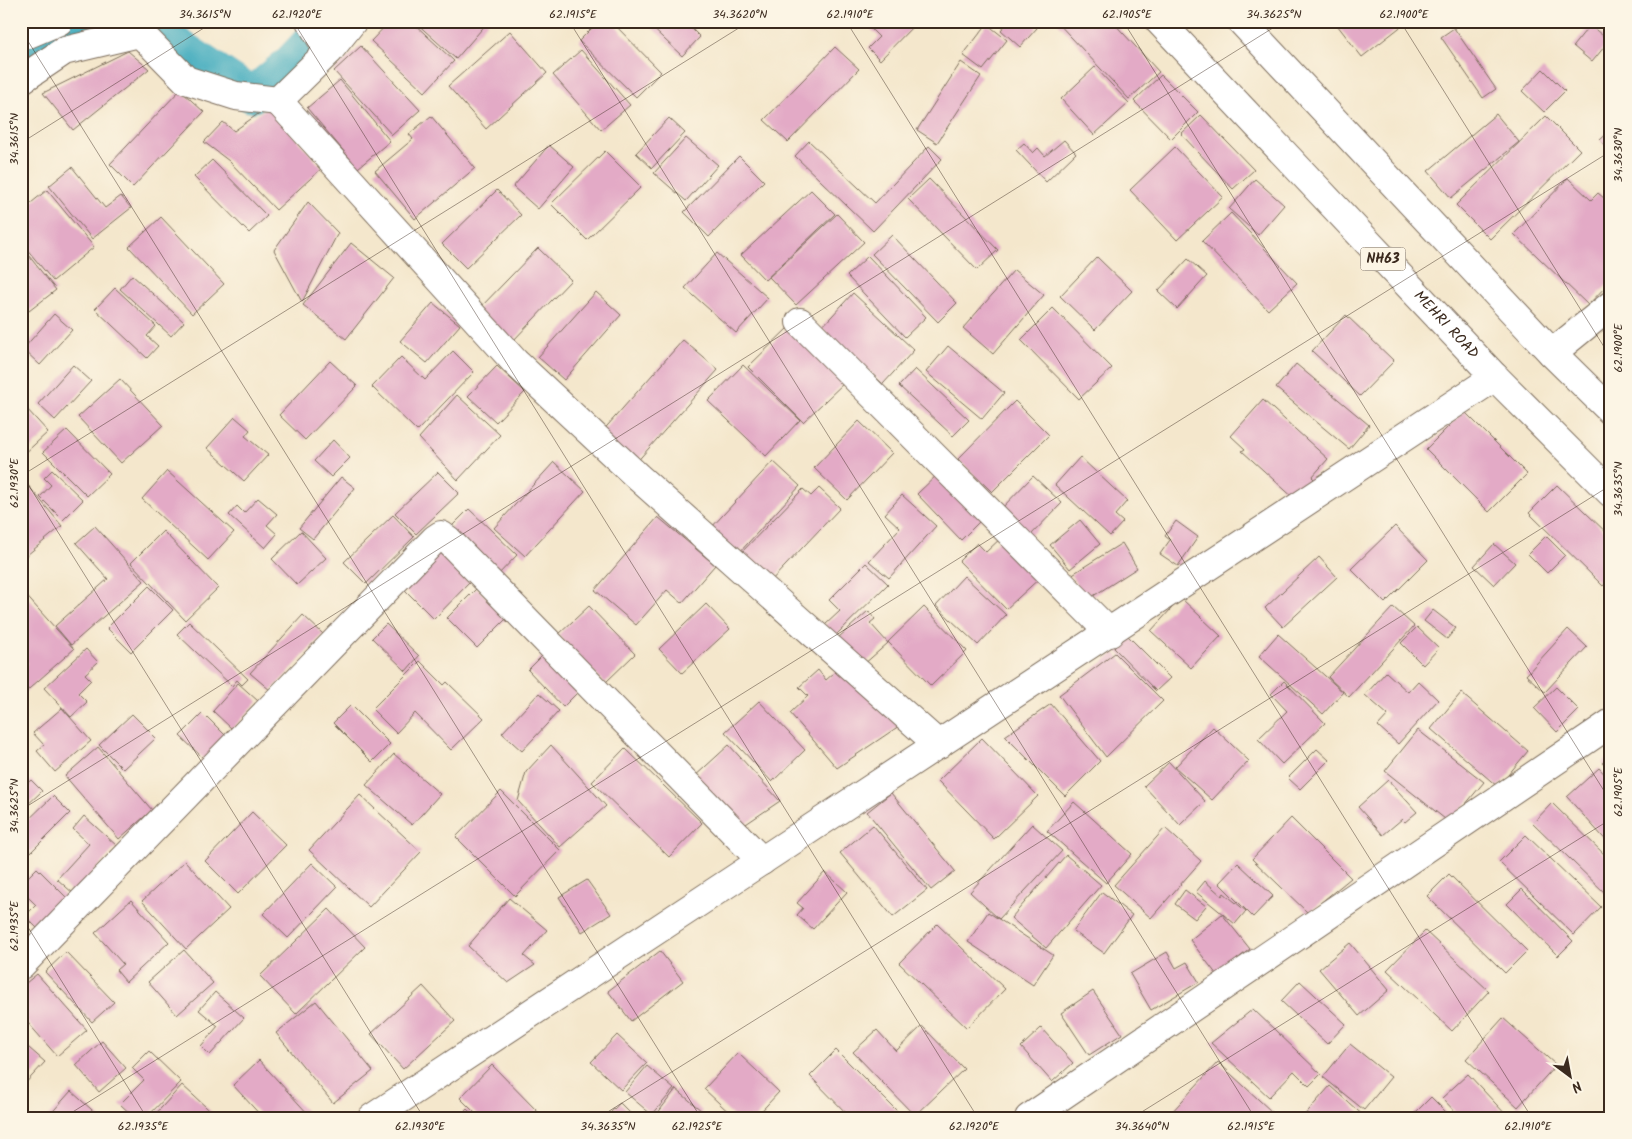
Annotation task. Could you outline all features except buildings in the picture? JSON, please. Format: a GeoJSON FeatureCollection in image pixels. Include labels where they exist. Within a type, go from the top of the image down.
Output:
{"type":"FeatureCollection","features":[{"type":"Feature","properties":{"kind":"main road"},"geometry":{"type":"LineString","coordinates":[[21,37],[59,21]]}},
{"type":"Feature","properties":{"kind":"main road"},"geometry":{"type":"LineString","coordinates":[[310,21],[329,51]]}},
{"type":"Feature","properties":{"kind":"main road"},"geometry":{"type":"LineString","coordinates":[[278,101],[329,51],[353,21]]}},
{"type":"Feature","properties":{"kind":"main road","name":"MEHRI ROAD"},"geometry":{"type":"LineString","coordinates":[[1159,21],[1495,377],[1611,493]]}},
{"type":"Feature","properties":{"kind":"main road"},"geometry":{"type":"LineString","coordinates":[[1241,21],[1552,353],[1611,411]]}},
{"type":"Feature","properties":{"kind":"main road"},"geometry":{"type":"LineString","coordinates":[[21,80],[64,51],[140,33],[186,80],[236,96],[278,101],[515,362],[646,483],[939,745]]}},
{"type":"Feature","properties":{"kind":"main road"},"geometry":{"type":"LineString","coordinates":[[1552,353],[1611,305]]}},
{"type":"Feature","properties":{"kind":"main road"},"geometry":{"type":"LineString","coordinates":[[800,322],[1110,633]]}},
{"type":"Feature","properties":{"kind":"main road"},"geometry":{"type":"LineString","coordinates":[[372,1118],[1110,633],[1495,377]]}},
{"type":"Feature","properties":{"kind":"main road"},"geometry":{"type":"LineString","coordinates":[[21,966],[421,553],[441,536],[448,540],[762,861]]}},
{"type":"Feature","properties":{"kind":"main road"},"geometry":{"type":"LineString","coordinates":[[1029,1118],[1611,723]]}},
{"type":"Feature","properties":{"kind":"waterway"},"geometry":{"type":"LineString","coordinates":[[21,61],[63,34],[125,21]]}},
{"type":"Feature","properties":{"kind":"waterway"},"geometry":{"type":"LineString","coordinates":[[141,21],[252,95],[290,63],[330,21]]}}]}
